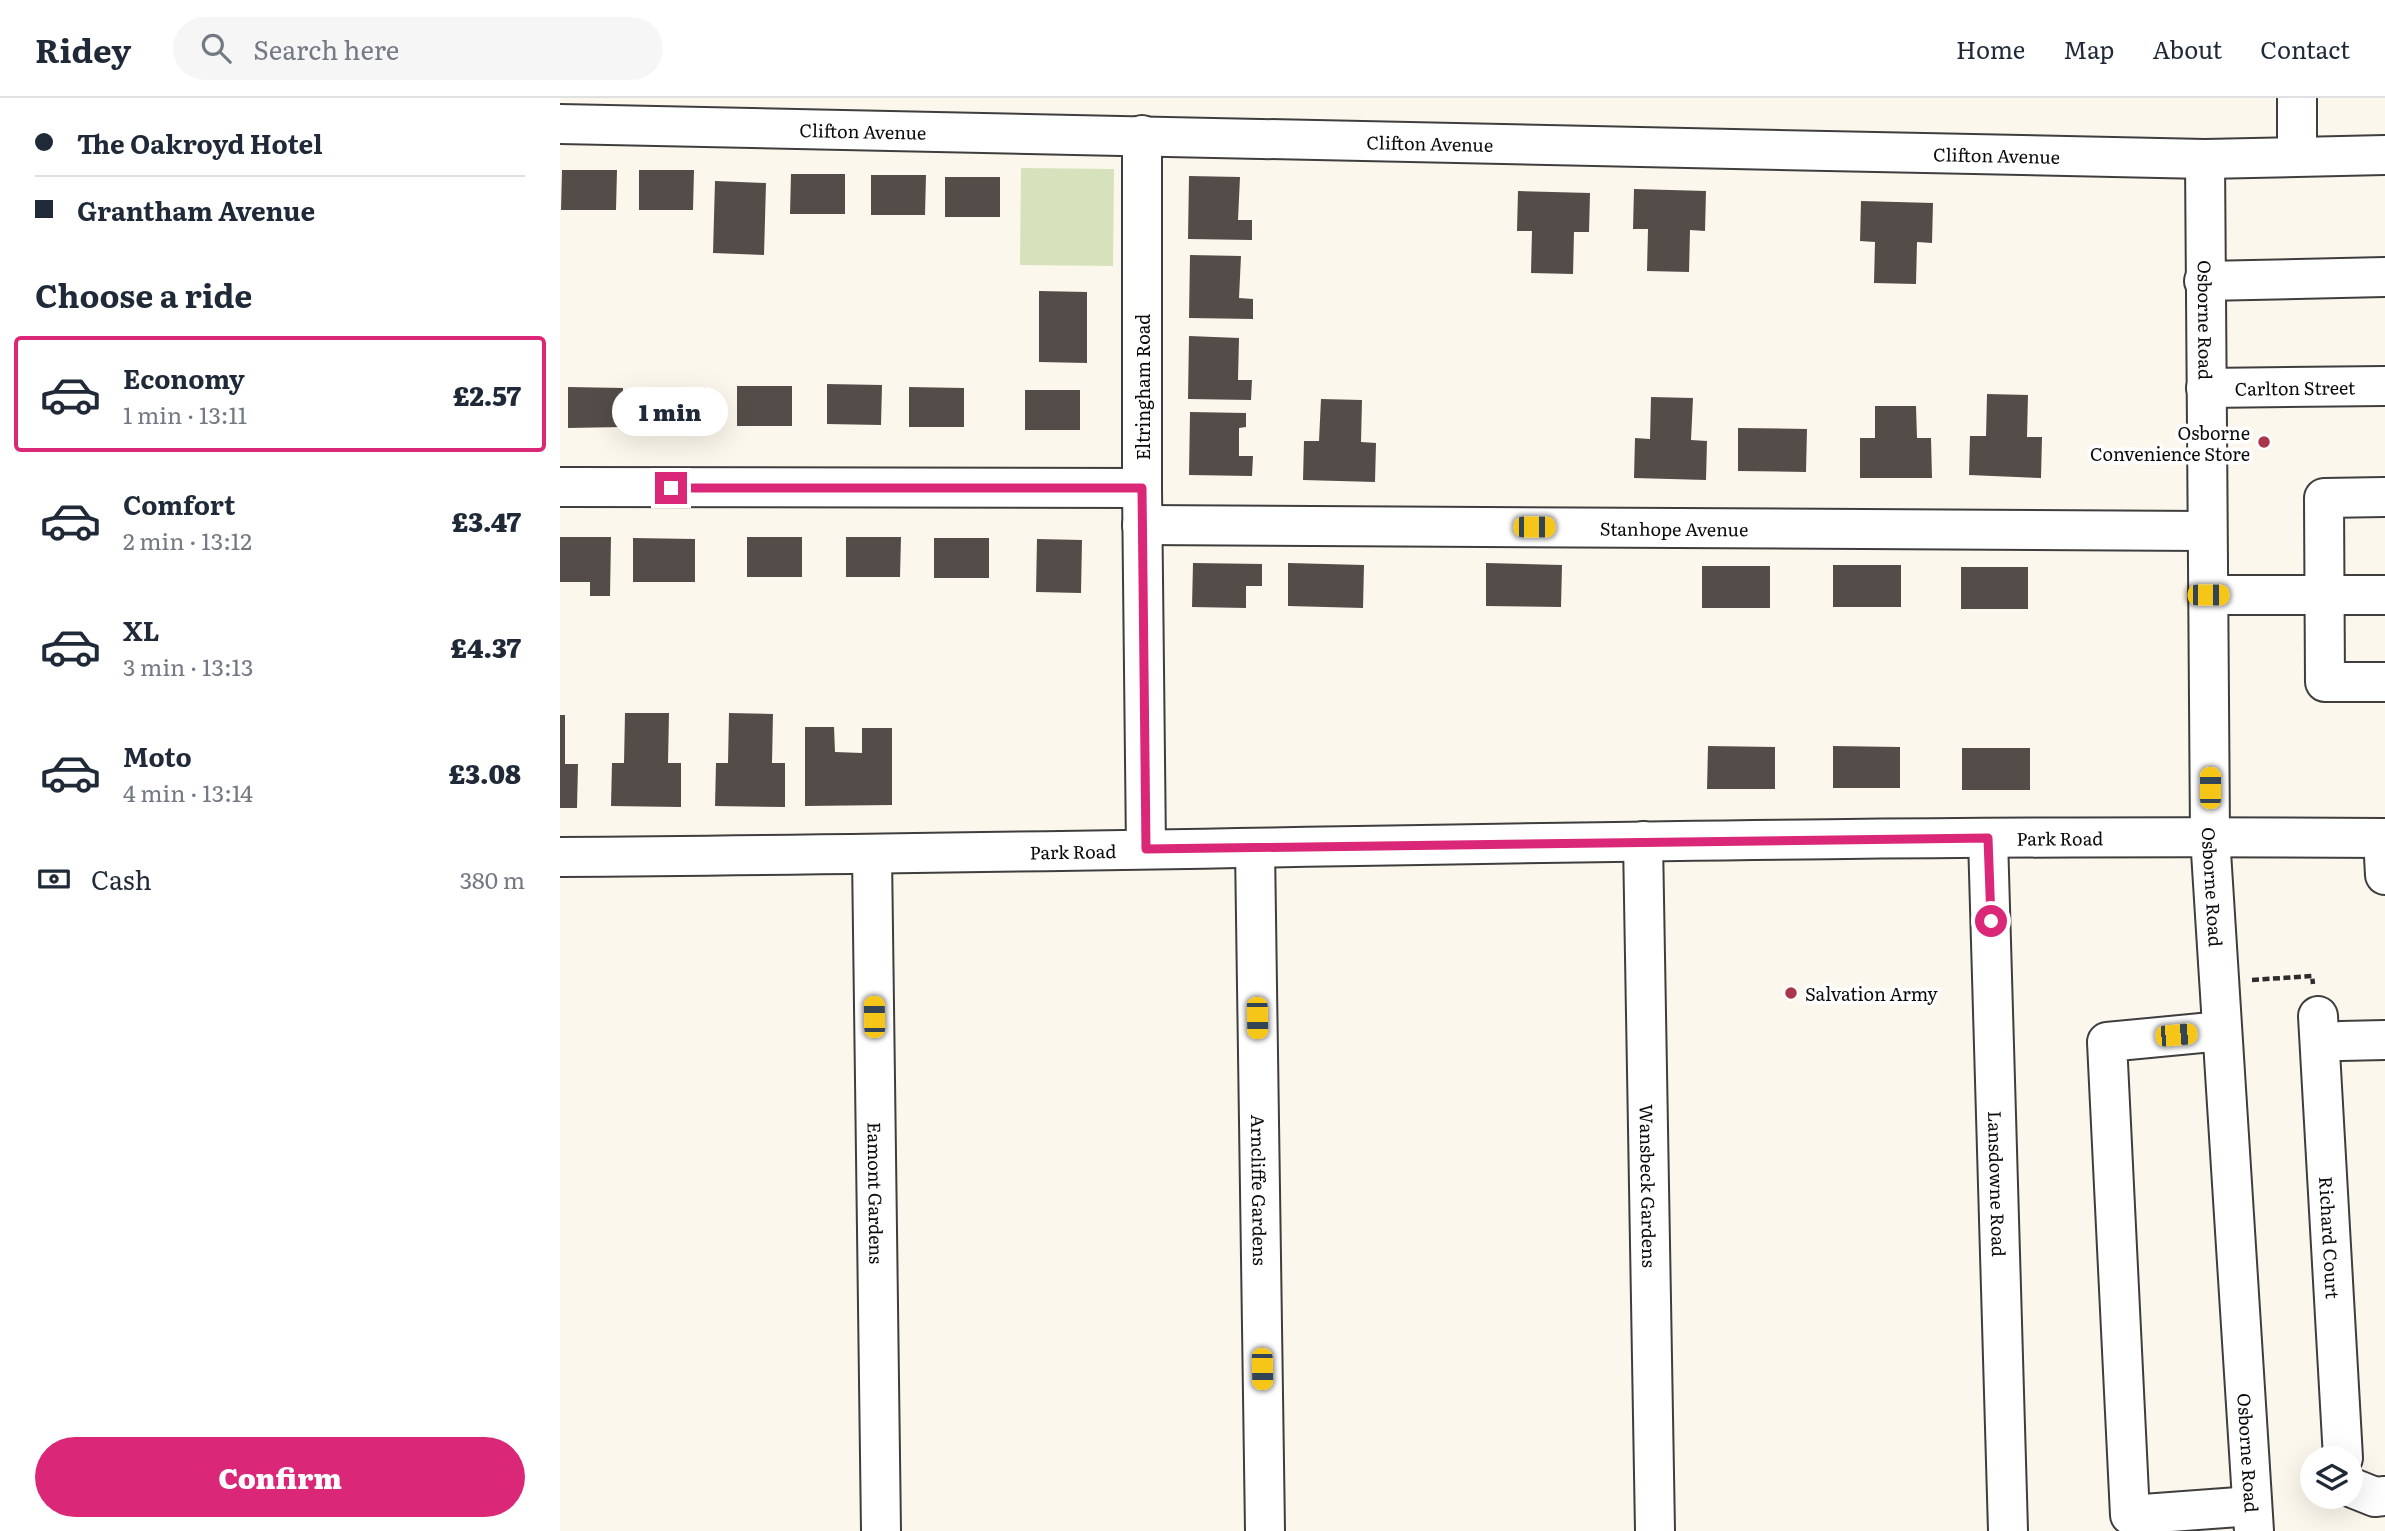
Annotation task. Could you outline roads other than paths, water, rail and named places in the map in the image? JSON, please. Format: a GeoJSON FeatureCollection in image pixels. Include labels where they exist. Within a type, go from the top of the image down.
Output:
{"type":"FeatureCollection","features":[{"type":"Feature","properties":{"kind":"street"},"geometry":{"type":"LineString","coordinates":[[2297,98],[2297,156]]}},
{"type":"Feature","properties":{"kind":"street","name":"Clifton Avenue"},"geometry":{"type":"LineString","coordinates":[[560,124],[679,112],[1142,135],[2204,159],[2385,155]]}},
{"type":"Feature","properties":{"kind":"street","name":"Eltringham Road"},"geometry":{"type":"LineString","coordinates":[[1142,135],[1146,849]]}},
{"type":"Feature","properties":{"kind":"street","name":"Osborne Road"},"geometry":{"type":"LineString","coordinates":[[2204,159],[2205,531],[2210,836],[2253,1519]]}},
{"type":"Feature","properties":{"kind":"street"},"geometry":{"type":"LineString","coordinates":[[2204,281],[2385,277]]}},
{"type":"Feature","properties":{"kind":"street","name":"Carlton Street"},"geometry":{"type":"LineString","coordinates":[[2206,388],[2385,386]]}},
{"type":"Feature","properties":{"kind":"street","name":"Stanhope Avenue"},"geometry":{"type":"LineString","coordinates":[[560,487],[1142,506],[2205,531]]}},
{"type":"Feature","properties":{"kind":"street"},"geometry":{"type":"LineString","coordinates":[[2385,497],[2324,498],[2325,682],[2385,682]]}},
{"type":"Feature","properties":{"kind":"street"},"geometry":{"type":"LineString","coordinates":[[2208,595],[2385,595]]}},
{"type":"Feature","properties":{"kind":"street","name":"Park Road"},"geometry":{"type":"LineString","coordinates":[[560,857],[872,855],[1643,841],[2210,836],[2384,838]]}},
{"type":"Feature","properties":{"kind":"street","name":"Lansdowne Road"},"geometry":{"type":"LineString","coordinates":[[1988,838],[2008,1531]]}},
{"type":"Feature","properties":{"kind":"street"},"geometry":{"type":"LineString","coordinates":[[2384,838],[2385,875]]}},
{"type":"Feature","properties":{"kind":"street","name":"Wansbeck Gardens"},"geometry":{"type":"LineString","coordinates":[[1643,841],[1655,1531]]}},
{"type":"Feature","properties":{"kind":"street","name":"Arncliffe Gardens"},"geometry":{"type":"LineString","coordinates":[[1255,849],[1265,1531]]}},
{"type":"Feature","properties":{"kind":"street","name":"Eamont Gardens"},"geometry":{"type":"LineString","coordinates":[[872,855],[881,1531]]}},
{"type":"Feature","properties":{"kind":"street","name":"Richard Court"},"geometry":{"type":"LineString","coordinates":[[2343,1446],[2330,1029],[2385,1040]]}},
{"type":"Feature","properties":{"kind":"street"},"geometry":{"type":"LineString","coordinates":[[2222,1031],[2107,1042],[2130,1515],[2253,1519]]}},
{"type":"Feature","properties":{"kind":"street"},"geometry":{"type":"LineString","coordinates":[[2363,1492],[2375,1497],[2385,1496]]}},
{"type":"Feature","properties":{"kind":"place","name":"Osborne Convenience Store"},"geometry":{"type":"Point","coordinates":[2264,442]}},
{"type":"Feature","properties":{"kind":"place","name":"Salvation Army"},"geometry":{"type":"Point","coordinates":[1791,993]}}]}
